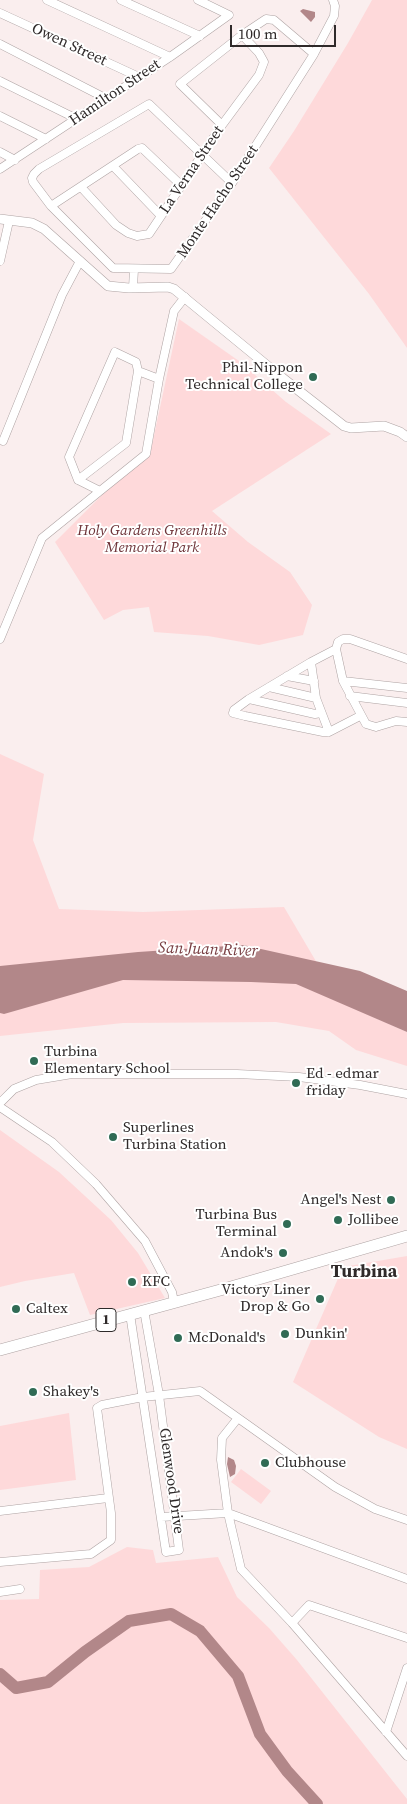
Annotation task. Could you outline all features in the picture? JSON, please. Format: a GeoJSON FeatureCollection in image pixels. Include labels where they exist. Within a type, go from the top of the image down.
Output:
{"type":"FeatureCollection","features":[{"type":"Feature","properties":{"kind":"highway","name":"1"},"geometry":{"type":"LineString","coordinates":[[0,1350],[407,1236]]}},
{"type":"Feature","properties":{"kind":"main road"},"geometry":{"type":"LineString","coordinates":[[5,220],[38,225],[59,241],[108,286],[133,288],[172,287],[344,426],[351,428],[384,426],[407,437]]}},
{"type":"Feature","properties":{"kind":"street"},"geometry":{"type":"LineString","coordinates":[[47,0],[170,57]]}},
{"type":"Feature","properties":{"kind":"street"},"geometry":{"type":"LineString","coordinates":[[121,0],[200,36]]}},
{"type":"Feature","properties":{"kind":"street","name":"Hamilton Street"},"geometry":{"type":"LineString","coordinates":[[0,169],[78,119],[229,15],[198,0]]}},
{"type":"Feature","properties":{"kind":"street","name":"Monte Hacho Street"},"geometry":{"type":"LineString","coordinates":[[202,155],[149,104],[39,169],[34,174],[33,182],[51,206],[113,268],[171,269],[232,183],[314,54],[334,16],[335,6],[333,0]]}},
{"type":"Feature","properties":{"kind":"street","name":"Owen Street"},"geometry":{"type":"LineString","coordinates":[[1,16],[139,77]]}},
{"type":"Feature","properties":{"kind":"street"},"geometry":{"type":"LineString","coordinates":[[222,125],[180,84],[242,35],[266,19],[274,20],[314,54]]}},
{"type":"Feature","properties":{"kind":"street","name":"La Verna Street"},"geometry":{"type":"LineString","coordinates":[[80,187],[116,225],[133,235],[149,234],[222,125],[259,75],[264,62],[259,53],[242,35]]}},
{"type":"Feature","properties":{"kind":"street"},"geometry":{"type":"LineString","coordinates":[[0,44],[107,99]]}},
{"type":"Feature","properties":{"kind":"street"},"geometry":{"type":"LineString","coordinates":[[0,81],[78,119]]}},
{"type":"Feature","properties":{"kind":"street"},"geometry":{"type":"LineString","coordinates":[[0,116],[46,139]]}},
{"type":"Feature","properties":{"kind":"street"},"geometry":{"type":"LineString","coordinates":[[51,206],[142,148],[182,186]]}},
{"type":"Feature","properties":{"kind":"street"},"geometry":{"type":"LineString","coordinates":[[0,152],[15,160]]}},
{"type":"Feature","properties":{"kind":"street"},"geometry":{"type":"LineString","coordinates":[[202,155],[232,183]]}},
{"type":"Feature","properties":{"kind":"street"},"geometry":{"type":"LineString","coordinates":[[113,166],[161,216]]}},
{"type":"Feature","properties":{"kind":"street"},"geometry":{"type":"LineString","coordinates":[[0,260],[5,220]]}},
{"type":"Feature","properties":{"kind":"street"},"geometry":{"type":"LineString","coordinates":[[4,441],[62,295],[80,261]]}},
{"type":"Feature","properties":{"kind":"street"},"geometry":{"type":"LineString","coordinates":[[133,288],[134,269]]}},
{"type":"Feature","properties":{"kind":"street"},"geometry":{"type":"LineString","coordinates":[[0,639],[42,538],[146,454],[159,378],[174,311],[184,297]]}},
{"type":"Feature","properties":{"kind":"street"},"geometry":{"type":"LineString","coordinates":[[78,480],[126,443],[138,371],[136,362],[115,352],[69,457],[78,480],[100,491]]}},
{"type":"Feature","properties":{"kind":"street"},"geometry":{"type":"LineString","coordinates":[[138,371],[159,378]]}},
{"type":"Feature","properties":{"kind":"street"},"geometry":{"type":"LineString","coordinates":[[407,659],[350,639],[343,639],[338,642],[336,649],[343,681],[360,716],[366,724],[376,727],[396,721],[407,722]]}},
{"type":"Feature","properties":{"kind":"street"},"geometry":{"type":"LineString","coordinates":[[336,649],[249,699],[234,710],[234,713],[329,732],[360,716]]}},
{"type":"Feature","properties":{"kind":"street"},"geometry":{"type":"LineString","coordinates":[[311,662],[316,698],[329,732]]}},
{"type":"Feature","properties":{"kind":"street"},"geometry":{"type":"LineString","coordinates":[[287,676],[314,682]]}},
{"type":"Feature","properties":{"kind":"street"},"geometry":{"type":"LineString","coordinates":[[343,681],[407,688]]}},
{"type":"Feature","properties":{"kind":"street"},"geometry":{"type":"LineString","coordinates":[[269,687],[316,698]]}},
{"type":"Feature","properties":{"kind":"street"},"geometry":{"type":"LineString","coordinates":[[350,696],[407,703]]}},
{"type":"Feature","properties":{"kind":"street"},"geometry":{"type":"LineString","coordinates":[[249,699],[315,714],[321,713]]}},
{"type":"Feature","properties":{"kind":"street"},"geometry":{"type":"LineString","coordinates":[[0,1103],[14,1089],[36,1080],[72,1074],[237,1074],[299,1077],[360,1085],[407,1094]]}},
{"type":"Feature","properties":{"kind":"street"},"geometry":{"type":"LineString","coordinates":[[0,1107],[52,1142],[96,1184],[145,1241],[172,1292],[174,1302]]}},
{"type":"Feature","properties":{"kind":"street","name":"Glenwood Drive"},"geometry":{"type":"LineString","coordinates":[[130,1314],[166,1552],[179,1550],[159,1395],[144,1310]]}},
{"type":"Feature","properties":{"kind":"street"},"geometry":{"type":"LineString","coordinates":[[0,1562],[91,1554],[110,1540],[110,1513],[97,1408],[102,1405],[159,1395],[200,1392],[335,1487],[375,1509],[407,1520]]}},
{"type":"Feature","properties":{"kind":"street"},"geometry":{"type":"LineString","coordinates":[[238,1418],[222,1438],[221,1460],[228,1513],[241,1569],[292,1623],[407,1756]]}},
{"type":"Feature","properties":{"kind":"street"},"geometry":{"type":"LineString","coordinates":[[0,1512],[108,1498]]}},
{"type":"Feature","properties":{"kind":"street"},"geometry":{"type":"LineString","coordinates":[[161,1517],[228,1513],[407,1579]]}},
{"type":"Feature","properties":{"kind":"street"},"geometry":{"type":"LineString","coordinates":[[0,1592],[20,1589]]}},
{"type":"Feature","properties":{"kind":"street"},"geometry":{"type":"LineString","coordinates":[[292,1623],[309,1605],[407,1638]]}},
{"type":"Feature","properties":{"kind":"street"},"geometry":{"type":"LineString","coordinates":[[386,1732],[407,1668]]}},
{"type":"Feature","properties":{"kind":"green space"},"geometry":{"type":"Polygon","coordinates":[[[372,0],[407,0],[407,348],[369,294],[269,168],[348,43],[372,0]]]}},
{"type":"Feature","properties":{"kind":"green space","name":"Holy Gardens Greenhills Memorial Park"},"geometry":{"type":"Polygon","coordinates":[[[179,319],[239,361],[286,402],[331,434],[212,511],[248,542],[290,572],[312,605],[303,635],[259,645],[208,636],[154,632],[149,607],[123,610],[104,620],[55,542],[103,494],[150,454],[179,319]]]}},
{"type":"Feature","properties":{"kind":"green space"},"geometry":{"type":"Polygon","coordinates":[[[0,754],[44,774],[33,840],[59,909],[143,912],[284,907],[340,1002],[407,1032],[407,1066],[356,1050],[329,1031],[276,1022],[123,1023],[0,1036],[0,754]]]}},
{"type":"Feature","properties":{"kind":"green space"},"geometry":{"type":"Polygon","coordinates":[[[0,1130],[59,1172],[111,1220],[138,1253],[165,1298],[90,1315],[74,1273],[0,1287],[0,1130]]]}},
{"type":"Feature","properties":{"kind":"green space"},"geometry":{"type":"Polygon","coordinates":[[[407,1256],[407,1449],[379,1437],[293,1382],[343,1267],[407,1256]]]}},
{"type":"Feature","properties":{"kind":"green space"},"geometry":{"type":"Polygon","coordinates":[[[69,1413],[76,1480],[0,1490],[0,1426],[69,1413]]]}},
{"type":"Feature","properties":{"kind":"green space"},"geometry":{"type":"Polygon","coordinates":[[[241,1469],[271,1491],[261,1504],[231,1482],[241,1469]]]}},
{"type":"Feature","properties":{"kind":"green space"},"geometry":{"type":"Polygon","coordinates":[[[127,1547],[153,1550],[156,1563],[218,1557],[237,1597],[269,1628],[297,1660],[407,1799],[407,1804],[0,1804],[0,1600],[39,1599],[40,1570],[89,1567],[127,1547]]]}},
{"type":"Feature","properties":{"kind":"water"},"geometry":{"type":"Polygon","coordinates":[[[303,9],[315,12],[315,17],[311,22],[300,11],[303,9]]]}},
{"type":"Feature","properties":{"kind":"water","name":"San Juan River"},"geometry":{"type":"Polygon","coordinates":[[[243,945],[360,971],[407,991],[407,1032],[296,984],[123,980],[4,1014],[0,1013],[0,966],[138,952],[243,945]]]}},
{"type":"Feature","properties":{"kind":"water"},"geometry":{"type":"Polygon","coordinates":[[[228,1457],[234,1460],[236,1466],[235,1474],[230,1477],[227,1464],[228,1457]]]}},
{"type":"Feature","properties":{"kind":"waterway"},"geometry":{"type":"LineString","coordinates":[[0,1674],[16,1688],[48,1682],[85,1652],[129,1621],[171,1614],[200,1631],[238,1676],[260,1734],[287,1771],[317,1804]]}},
{"type":"Feature","properties":{"kind":"place","name":"Phil-Nippon Technical College"},"geometry":{"type":"Point","coordinates":[313,377]}},
{"type":"Feature","properties":{"kind":"place","name":"Turbina Elementary School"},"geometry":{"type":"Point","coordinates":[34,1061]}},
{"type":"Feature","properties":{"kind":"place","name":"Ed - edmar friday"},"geometry":{"type":"Point","coordinates":[296,1083]}},
{"type":"Feature","properties":{"kind":"place","name":"Superlines Turbina Station"},"geometry":{"type":"Point","coordinates":[113,1137]}},
{"type":"Feature","properties":{"kind":"place","name":"Angel's Nest"},"geometry":{"type":"Point","coordinates":[391,1200]}},
{"type":"Feature","properties":{"kind":"place","name":"Jollibee"},"geometry":{"type":"Point","coordinates":[338,1220]}},
{"type":"Feature","properties":{"kind":"place","name":"Turbina Bus Terminal"},"geometry":{"type":"Point","coordinates":[287,1224]}},
{"type":"Feature","properties":{"kind":"place","name":"Andok's"},"geometry":{"type":"Point","coordinates":[283,1253]}},
{"type":"Feature","properties":{"kind":"place","name":"KFC"},"geometry":{"type":"Point","coordinates":[132,1282]}},
{"type":"Feature","properties":{"kind":"place","name":"Victory Liner Drop & Go"},"geometry":{"type":"Point","coordinates":[320,1299]}},
{"type":"Feature","properties":{"kind":"place","name":"Caltex"},"geometry":{"type":"Point","coordinates":[16,1309]}},
{"type":"Feature","properties":{"kind":"place","name":"Dunkin'"},"geometry":{"type":"Point","coordinates":[285,1334]}},
{"type":"Feature","properties":{"kind":"place","name":"McDonald's"},"geometry":{"type":"Point","coordinates":[178,1338]}},
{"type":"Feature","properties":{"kind":"place","name":"Shakey's"},"geometry":{"type":"Point","coordinates":[33,1392]}},
{"type":"Feature","properties":{"kind":"place","name":"Clubhouse"},"geometry":{"type":"Point","coordinates":[265,1463]}},
{"type":"Feature","properties":{"kind":"district","name":"Turbina"},"geometry":{"type":"Point","coordinates":[364,1272]}}]}
